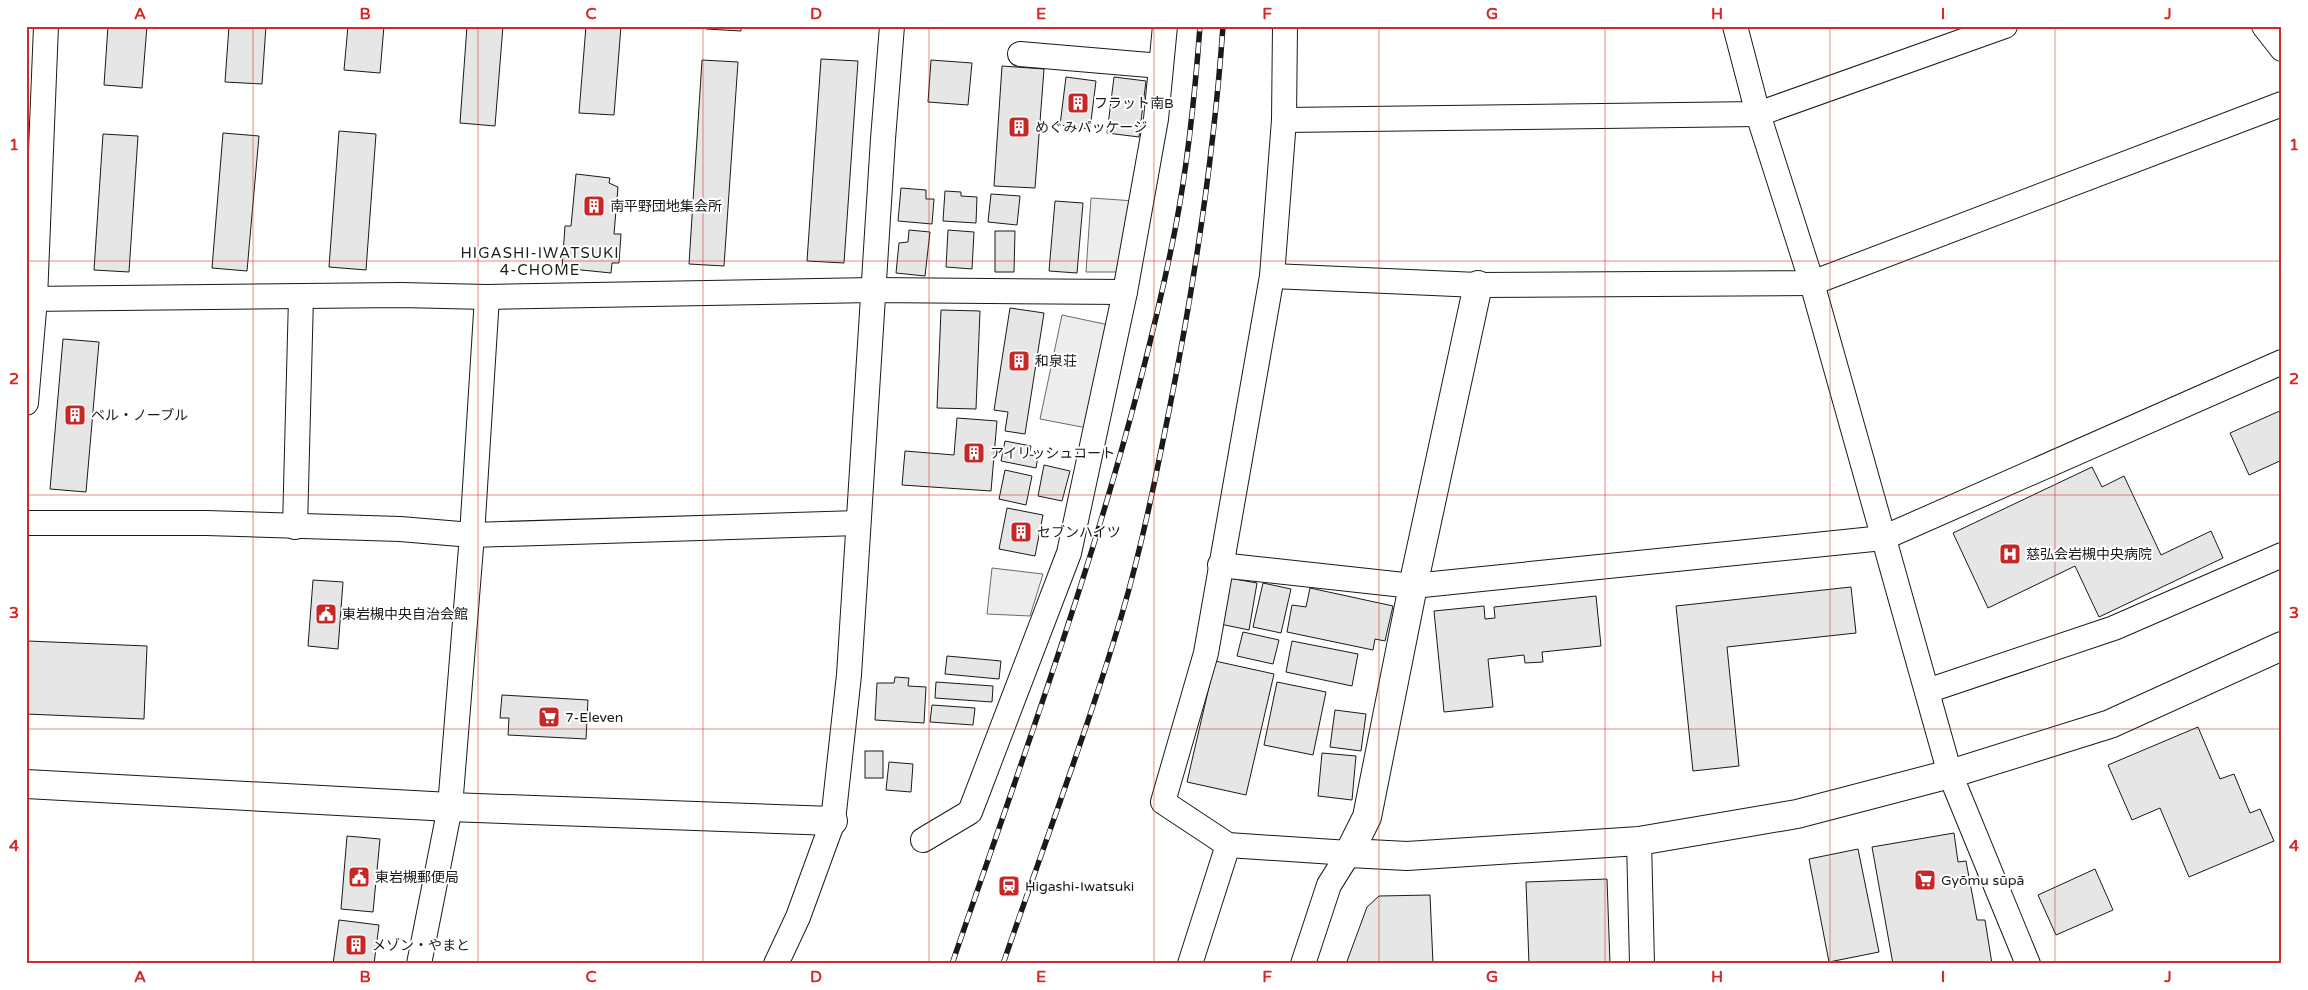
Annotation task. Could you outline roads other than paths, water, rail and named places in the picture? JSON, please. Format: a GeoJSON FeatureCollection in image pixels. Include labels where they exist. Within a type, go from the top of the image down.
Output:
{"type":"FeatureCollection","features":[{"type":"Feature","properties":{"kind":"street"},"geometry":{"type":"LineString","coordinates":[[26,403],[46,26]]}},
{"type":"Feature","properties":{"kind":"street"},"geometry":{"type":"LineString","coordinates":[[776,964],[798,917],[833,821],[848,675],[892,26]]}},
{"type":"Feature","properties":{"kind":"street"},"geometry":{"type":"LineString","coordinates":[[923,840],[970,812],[1069,552],[1125,292],[1156,119],[1165,26]]}},
{"type":"Feature","properties":{"kind":"street"},"geometry":{"type":"LineString","coordinates":[[1285,26],[1284,120],[1272,276],[1206,653],[1163,802],[1228,845],[1408,856],[1639,841],[1797,814],[1950,774],[2110,724],[2282,646]]}},
{"type":"Feature","properties":{"kind":"street"},"geometry":{"type":"LineString","coordinates":[[1735,26],[1758,114],[1812,283],[1950,774],[2028,964]]}},
{"type":"Feature","properties":{"kind":"street"},"geometry":{"type":"LineString","coordinates":[[1284,120],[1758,114],[2005,26]]}},
{"type":"Feature","properties":{"kind":"street"},"geometry":{"type":"LineString","coordinates":[[2264,26],[2282,49]]}},
{"type":"Feature","properties":{"kind":"street"},"geometry":{"type":"LineString","coordinates":[[1020,54],[1161,66]]}},
{"type":"Feature","properties":{"kind":"street"},"geometry":{"type":"LineString","coordinates":[[1272,276],[1478,285],[1812,283],[2282,104]]}},
{"type":"Feature","properties":{"kind":"street"},"geometry":{"type":"LineString","coordinates":[[1303,964],[1329,885],[1367,817],[1413,586],[1478,285]]}},
{"type":"Feature","properties":{"kind":"street"},"geometry":{"type":"LineString","coordinates":[[31,299],[401,295],[487,297],[873,290],[1125,292]]}},
{"type":"Feature","properties":{"kind":"street"},"geometry":{"type":"LineString","coordinates":[[295,527],[300,297]]}},
{"type":"Feature","properties":{"kind":"street"},"geometry":{"type":"LineString","coordinates":[[420,964],[450,807],[472,535],[487,297]]}},
{"type":"Feature","properties":{"kind":"street"},"geometry":{"type":"LineString","coordinates":[[1220,565],[1413,586],[1884,538],[2282,362]]}},
{"type":"Feature","properties":{"kind":"street"},"geometry":{"type":"LineString","coordinates":[[26,523],[206,524],[400,529],[472,535],[858,522]]}},
{"type":"Feature","properties":{"kind":"street"},"geometry":{"type":"LineString","coordinates":[[1927,691],[2114,628],[2282,555]]}},
{"type":"Feature","properties":{"kind":"street"},"geometry":{"type":"LineString","coordinates":[[26,784],[450,807],[833,821]]}},
{"type":"Feature","properties":{"kind":"street"},"geometry":{"type":"LineString","coordinates":[[1639,841],[1642,964]]}},
{"type":"Feature","properties":{"kind":"street"},"geometry":{"type":"LineString","coordinates":[[1190,964],[1228,845]]}},
{"type":"Feature","properties":{"kind":"railway"},"geometry":{"type":"LineString","coordinates":[[952,964],[1076,601],[1131,417],[1180,205],[1196,77],[1200,26]]}},
{"type":"Feature","properties":{"kind":"railway"},"geometry":{"type":"LineString","coordinates":[[1003,964],[1094,702],[1122,614],[1142,537],[1188,311],[1209,169],[1223,26]]}},
{"type":"Feature","properties":{"kind":"place","name":"フラット南B"},"geometry":{"type":"Point","coordinates":[1078,103]}},
{"type":"Feature","properties":{"kind":"place","name":"めぐみパッケージ"},"geometry":{"type":"Point","coordinates":[1019,127]}},
{"type":"Feature","properties":{"kind":"place","name":"南平野団地集会所"},"geometry":{"type":"Point","coordinates":[594,206]}},
{"type":"Feature","properties":{"kind":"place","name":"和泉荘"},"geometry":{"type":"Point","coordinates":[1019,361]}},
{"type":"Feature","properties":{"kind":"place","name":"ベル・ノーブル"},"geometry":{"type":"Point","coordinates":[75,415]}},
{"type":"Feature","properties":{"kind":"place","name":"アイリッシュコート"},"geometry":{"type":"Point","coordinates":[974,453]}},
{"type":"Feature","properties":{"kind":"place","name":"セブンハイツ"},"geometry":{"type":"Point","coordinates":[1021,532]}},
{"type":"Feature","properties":{"kind":"place","name":"慈弘会岩槻中央病院"},"geometry":{"type":"Point","coordinates":[2010,554]}},
{"type":"Feature","properties":{"kind":"place","name":"東岩槻中央自治会館"},"geometry":{"type":"Point","coordinates":[326,614]}},
{"type":"Feature","properties":{"kind":"place","name":"7-Eleven"},"geometry":{"type":"Point","coordinates":[549,717]}},
{"type":"Feature","properties":{"kind":"place","name":"東岩槻郵便局"},"geometry":{"type":"Point","coordinates":[359,877]}},
{"type":"Feature","properties":{"kind":"place","name":"Gyōmu sūpā"},"geometry":{"type":"Point","coordinates":[1925,880]}},
{"type":"Feature","properties":{"kind":"place","name":"Higashi-Iwatsuki"},"geometry":{"type":"Point","coordinates":[1009,886]}},
{"type":"Feature","properties":{"kind":"place","name":"メゾン・やまと"},"geometry":{"type":"Point","coordinates":[356,945]}},
{"type":"Feature","properties":{"kind":"district","name":"HIGASHI-IWATSUKI 4-CHOME"},"geometry":{"type":"Point","coordinates":[540,262]}}]}
